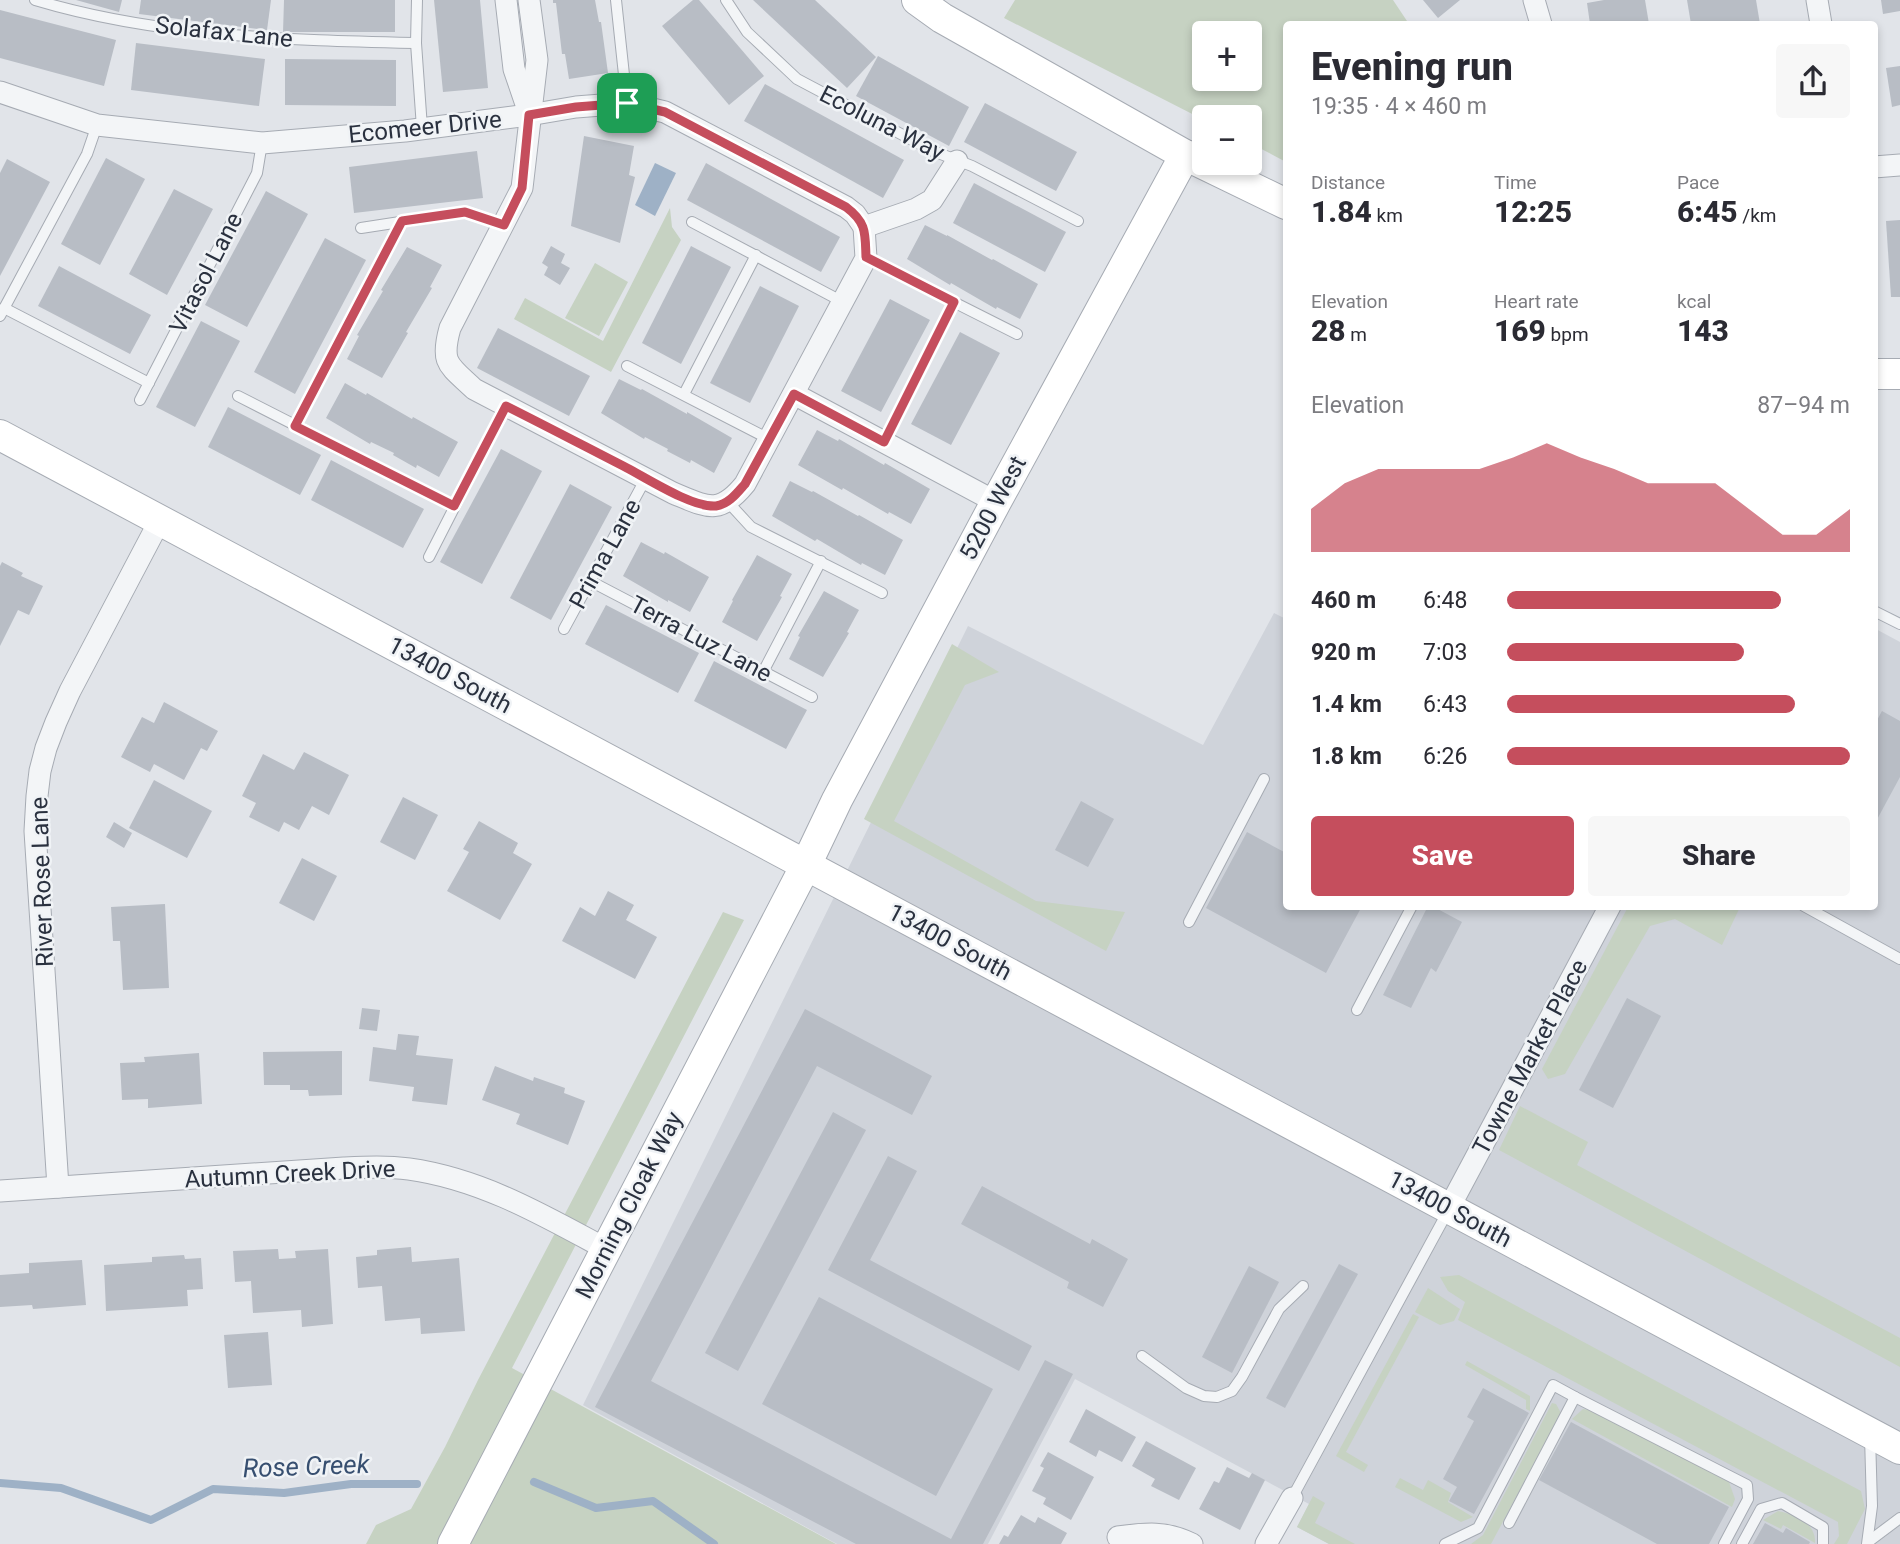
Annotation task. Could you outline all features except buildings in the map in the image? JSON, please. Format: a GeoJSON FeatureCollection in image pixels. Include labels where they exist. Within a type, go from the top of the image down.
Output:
{"type":"FeatureCollection","features":[{"type":"Feature","properties":{"kind":"main road"},"geometry":{"type":"LineString","coordinates":[[917,0],[942,18],[1185,155],[1283,203]]}},
{"type":"Feature","properties":{"kind":"main road","name":"5200 West"},"geometry":{"type":"LineString","coordinates":[[806,865],[837,800],[996,502],[1185,155]]}},
{"type":"Feature","properties":{"kind":"main road"},"geometry":{"type":"LineString","coordinates":[[1878,374],[1900,374]]}},
{"type":"Feature","properties":{"kind":"main road","name":"13400 South"},"geometry":{"type":"LineString","coordinates":[[0,435],[1900,1449]]}},
{"type":"Feature","properties":{"kind":"main road","name":"Morning Cloak Way"},"geometry":{"type":"LineString","coordinates":[[453,1544],[806,865]]}},
{"type":"Feature","properties":{"kind":"street"},"geometry":{"type":"LineString","coordinates":[[506,0],[514,69],[529,115]]}},
{"type":"Feature","properties":{"kind":"street"},"geometry":{"type":"LineString","coordinates":[[529,0],[537,60],[522,188],[450,328],[444,349],[447,363],[474,389],[703,505],[717,506],[728,502],[745,484],[866,257],[864,227]]}},
{"type":"Feature","properties":{"kind":"street"},"geometry":{"type":"LineString","coordinates":[[1534,0],[1540,21]]}},
{"type":"Feature","properties":{"kind":"street"},"geometry":{"type":"LineString","coordinates":[[1817,0],[1820,21]]}},
{"type":"Feature","properties":{"kind":"street","name":"Ecomeer Drive"},"geometry":{"type":"LineString","coordinates":[[0,92],[97,125],[262,143],[422,128],[576,107],[627,103],[665,112],[846,207],[864,227]]}},
{"type":"Feature","properties":{"kind":"street","name":"Ecoluna Way"},"geometry":{"type":"LineString","coordinates":[[864,227],[916,209],[932,200],[957,161]]}},
{"type":"Feature","properties":{"kind":"street"},"geometry":{"type":"LineString","coordinates":[[1878,167],[1900,165]]}},
{"type":"Feature","properties":{"kind":"street"},"geometry":{"type":"LineString","coordinates":[[794,394],[996,502]]}},
{"type":"Feature","properties":{"kind":"street","name":"River Rose Lane"},"geometry":{"type":"LineString","coordinates":[[58,1187],[36,831],[40,771],[46,748],[70,691],[160,520]]}},
{"type":"Feature","properties":{"kind":"street","name":"Towne Market Place"},"geometry":{"type":"LineString","coordinates":[[1449,1208],[1608,910]]}},
{"type":"Feature","properties":{"kind":"street","name":"Autumn Creek Drive"},"geometry":{"type":"LineString","coordinates":[[0,1191],[344,1168],[408,1169],[485,1188],[606,1249]]}},
{"type":"Feature","properties":{"kind":"street"},"geometry":{"type":"LineString","coordinates":[[1266,1544],[1292,1498]]}},
{"type":"Feature","properties":{"kind":"street"},"geometry":{"type":"LineString","coordinates":[[1118,1537],[1141,1534],[1174,1536],[1192,1544]]}},
{"type":"Feature","properties":{"kind":"lane","name":"Solafax Lane"},"geometry":{"type":"LineString","coordinates":[[35,0],[127,21],[226,34],[295,40],[416,43]]}},
{"type":"Feature","properties":{"kind":"lane"},"geometry":{"type":"LineString","coordinates":[[417,0],[416,43],[422,128]]}},
{"type":"Feature","properties":{"kind":"lane"},"geometry":{"type":"LineString","coordinates":[[627,103],[617,2],[629,0]]}},
{"type":"Feature","properties":{"kind":"lane","name":"Ecoluna Way"},"geometry":{"type":"LineString","coordinates":[[726,0],[747,32],[797,79],[957,161]]}},
{"type":"Feature","properties":{"kind":"lane"},"geometry":{"type":"LineString","coordinates":[[97,125],[87,154],[2,312],[149,383]]}},
{"type":"Feature","properties":{"kind":"lane","name":"Vitasol Lane"},"geometry":{"type":"LineString","coordinates":[[140,400],[257,173],[262,143]]}},
{"type":"Feature","properties":{"kind":"lane"},"geometry":{"type":"LineString","coordinates":[[957,161],[972,166],[1078,221]]}},
{"type":"Feature","properties":{"kind":"lane"},"geometry":{"type":"LineString","coordinates":[[361,228],[465,212],[504,225]]}},
{"type":"Feature","properties":{"kind":"lane"},"geometry":{"type":"LineString","coordinates":[[295,426],[402,221]]}},
{"type":"Feature","properties":{"kind":"lane"},"geometry":{"type":"LineString","coordinates":[[692,222],[843,302]]}},
{"type":"Feature","properties":{"kind":"lane"},"geometry":{"type":"LineString","coordinates":[[684,394],[756,255]]}},
{"type":"Feature","properties":{"kind":"lane"},"geometry":{"type":"LineString","coordinates":[[866,257],[1017,334]]}},
{"type":"Feature","properties":{"kind":"lane"},"geometry":{"type":"LineString","coordinates":[[884,442],[954,302]]}},
{"type":"Feature","properties":{"kind":"lane"},"geometry":{"type":"LineString","coordinates":[[627,366],[769,439]]}},
{"type":"Feature","properties":{"kind":"lane"},"geometry":{"type":"LineString","coordinates":[[238,396],[454,506]]}},
{"type":"Feature","properties":{"kind":"lane"},"geometry":{"type":"LineString","coordinates":[[429,557],[506,406]]}},
{"type":"Feature","properties":{"kind":"lane","name":"Prima Lane"},"geometry":{"type":"LineString","coordinates":[[564,629],[646,478]]}},
{"type":"Feature","properties":{"kind":"lane"},"geometry":{"type":"LineString","coordinates":[[728,502],[751,527],[882,593]]}},
{"type":"Feature","properties":{"kind":"lane"},"geometry":{"type":"LineString","coordinates":[[763,671],[821,561]]}},
{"type":"Feature","properties":{"kind":"lane","name":"Terra Luz Lane"},"geometry":{"type":"LineString","coordinates":[[590,581],[812,697]]}},
{"type":"Feature","properties":{"kind":"lane"},"geometry":{"type":"LineString","coordinates":[[1878,613],[1900,624]]}},
{"type":"Feature","properties":{"kind":"lane"},"geometry":{"type":"LineString","coordinates":[[1189,922],[1264,779]]}},
{"type":"Feature","properties":{"kind":"lane"},"geometry":{"type":"LineString","coordinates":[[1356,1010],[1410,910]]}},
{"type":"Feature","properties":{"kind":"lane"},"geometry":{"type":"LineString","coordinates":[[1811,910],[1900,959]]}},
{"type":"Feature","properties":{"kind":"lane"},"geometry":{"type":"LineString","coordinates":[[1292,1498],[1449,1208]]}},
{"type":"Feature","properties":{"kind":"lane"},"geometry":{"type":"LineString","coordinates":[[1142,1356],[1186,1388],[1204,1396],[1217,1397],[1232,1391],[1279,1309],[1303,1286]]}},
{"type":"Feature","properties":{"kind":"lane"},"geometry":{"type":"LineString","coordinates":[[1445,1544],[1479,1528],[1553,1385],[1747,1485],[1748,1499],[1724,1544]]}},
{"type":"Feature","properties":{"kind":"lane"},"geometry":{"type":"LineString","coordinates":[[1509,1522],[1575,1397]]}},
{"type":"Feature","properties":{"kind":"lane"},"geometry":{"type":"LineString","coordinates":[[1868,1543],[1872,1506],[1870,1433]]}},
{"type":"Feature","properties":{"kind":"lane"},"geometry":{"type":"LineString","coordinates":[[1742,1544],[1761,1509],[1782,1503],[1823,1527],[1823,1544]]}},
{"type":"Feature","properties":{"kind":"lane"},"geometry":{"type":"LineString","coordinates":[[1868,1543],[1900,1518]]}},
{"type":"Feature","properties":{"kind":"shaded area"},"geometry":{"type":"Polygon","coordinates":[[[1274,613],[1283,618],[1283,910],[1878,910],[1878,630],[1900,642],[1900,1544],[1329,1544],[1297,1527],[1309,1504],[1075,1379],[988,1544],[837,1544],[583,1405],[968,626],[1203,745],[1274,613]]]}},
{"type":"Feature","properties":{"kind":"green space"},"geometry":{"type":"Polygon","coordinates":[[[1015,0],[1393,0],[1407,21],[1283,21],[1283,160],[1262,149],[1262,105],[1192,105],[1192,114],[1004,18],[1015,0]]]}},
{"type":"Feature","properties":{"kind":"green space"},"geometry":{"type":"Polygon","coordinates":[[[670,208],[672,227],[681,240],[611,372],[514,319],[525,298],[603,341],[670,208]]]}},
{"type":"Feature","properties":{"kind":"green space"},"geometry":{"type":"Polygon","coordinates":[[[595,263],[628,282],[599,336],[565,318],[595,263]]]}},
{"type":"Feature","properties":{"kind":"green space"},"geometry":{"type":"Polygon","coordinates":[[[952,644],[999,672],[965,685],[894,821],[1036,901],[1125,912],[1106,951],[864,819],[952,644]]]}},
{"type":"Feature","properties":{"kind":"green space"},"geometry":{"type":"Polygon","coordinates":[[[1626,910],[1739,910],[1722,945],[1675,919],[1650,926],[1565,1074],[1548,1079],[1542,1069],[1626,910]]]}},
{"type":"Feature","properties":{"kind":"green space"},"geometry":{"type":"Polygon","coordinates":[[[723,912],[744,920],[512,1368],[836,1544],[366,1544],[376,1525],[411,1509],[723,912]]]}},
{"type":"Feature","properties":{"kind":"green space"},"geometry":{"type":"Polygon","coordinates":[[[1520,1106],[1588,1142],[1577,1165],[1900,1338],[1900,1367],[1499,1150],[1520,1106]]]}},
{"type":"Feature","properties":{"kind":"green space"},"geometry":{"type":"Polygon","coordinates":[[[1459,1275],[1861,1491],[1865,1509],[1847,1544],[1834,1544],[1839,1536],[1838,1522],[1458,1320],[1465,1302],[1448,1291],[1440,1277],[1459,1275]]]}},
{"type":"Feature","properties":{"kind":"green space"},"geometry":{"type":"Polygon","coordinates":[[[1428,1288],[1460,1309],[1454,1321],[1440,1325],[1415,1312],[1428,1288]]]}},
{"type":"Feature","properties":{"kind":"green space"},"geometry":{"type":"Polygon","coordinates":[[[1413,1314],[1419,1317],[1346,1452],[1368,1465],[1364,1472],[1336,1456],[1413,1314]]]}},
{"type":"Feature","properties":{"kind":"green space"},"geometry":{"type":"Polygon","coordinates":[[[1467,1361],[1530,1396],[1530,1411],[1526,1409],[1526,1400],[1465,1365],[1467,1361]]]}},
{"type":"Feature","properties":{"kind":"green space"},"geometry":{"type":"Polygon","coordinates":[[[1552,1403],[1556,1404],[1561,1413],[1491,1544],[1471,1544],[1483,1535],[1552,1403]]]}},
{"type":"Feature","properties":{"kind":"green space"},"geometry":{"type":"Polygon","coordinates":[[[1583,1409],[1600,1412],[1729,1482],[1735,1499],[1732,1507],[1572,1419],[1583,1409]]]}},
{"type":"Feature","properties":{"kind":"green space"},"geometry":{"type":"Polygon","coordinates":[[[1400,1478],[1423,1490],[1428,1480],[1451,1493],[1448,1502],[1473,1517],[1461,1522],[1395,1487],[1400,1478]]]}},
{"type":"Feature","properties":{"kind":"green space"},"geometry":{"type":"Polygon","coordinates":[[[1313,1496],[1325,1503],[1315,1523],[1355,1544],[1329,1544],[1297,1527],[1313,1496]]]}},
{"type":"Feature","properties":{"kind":"green space"},"geometry":{"type":"Polygon","coordinates":[[[1778,1511],[1804,1521],[1812,1530],[1815,1543],[1783,1525],[1781,1529],[1763,1520],[1778,1511]]]}},
{"type":"Feature","properties":{"kind":"water"},"geometry":{"type":"Polygon","coordinates":[[[655,163],[676,173],[655,216],[635,205],[655,163]]]}},
{"type":"Feature","properties":{"kind":"waterway","name":"Rose Creek"},"geometry":{"type":"LineString","coordinates":[[534,1482],[596,1508],[653,1501],[714,1544]]}},
{"type":"Feature","properties":{"kind":"waterway","name":"Rose Creek"},"geometry":{"type":"LineString","coordinates":[[0,1483],[61,1488],[151,1520],[213,1489],[284,1493],[351,1484],[417,1484]]}},
{"type":"Feature","properties":{"kind":"route"},"geometry":{"type":"LineString","coordinates":[[627,103],[665,112],[846,207],[864,227],[866,257],[954,302],[884,442],[794,394],[738,493],[728,502],[717,506],[703,505],[674,493],[506,406],[454,506],[295,426],[402,221],[465,212],[504,225],[522,188],[529,115],[576,107],[627,103]]}}]}
